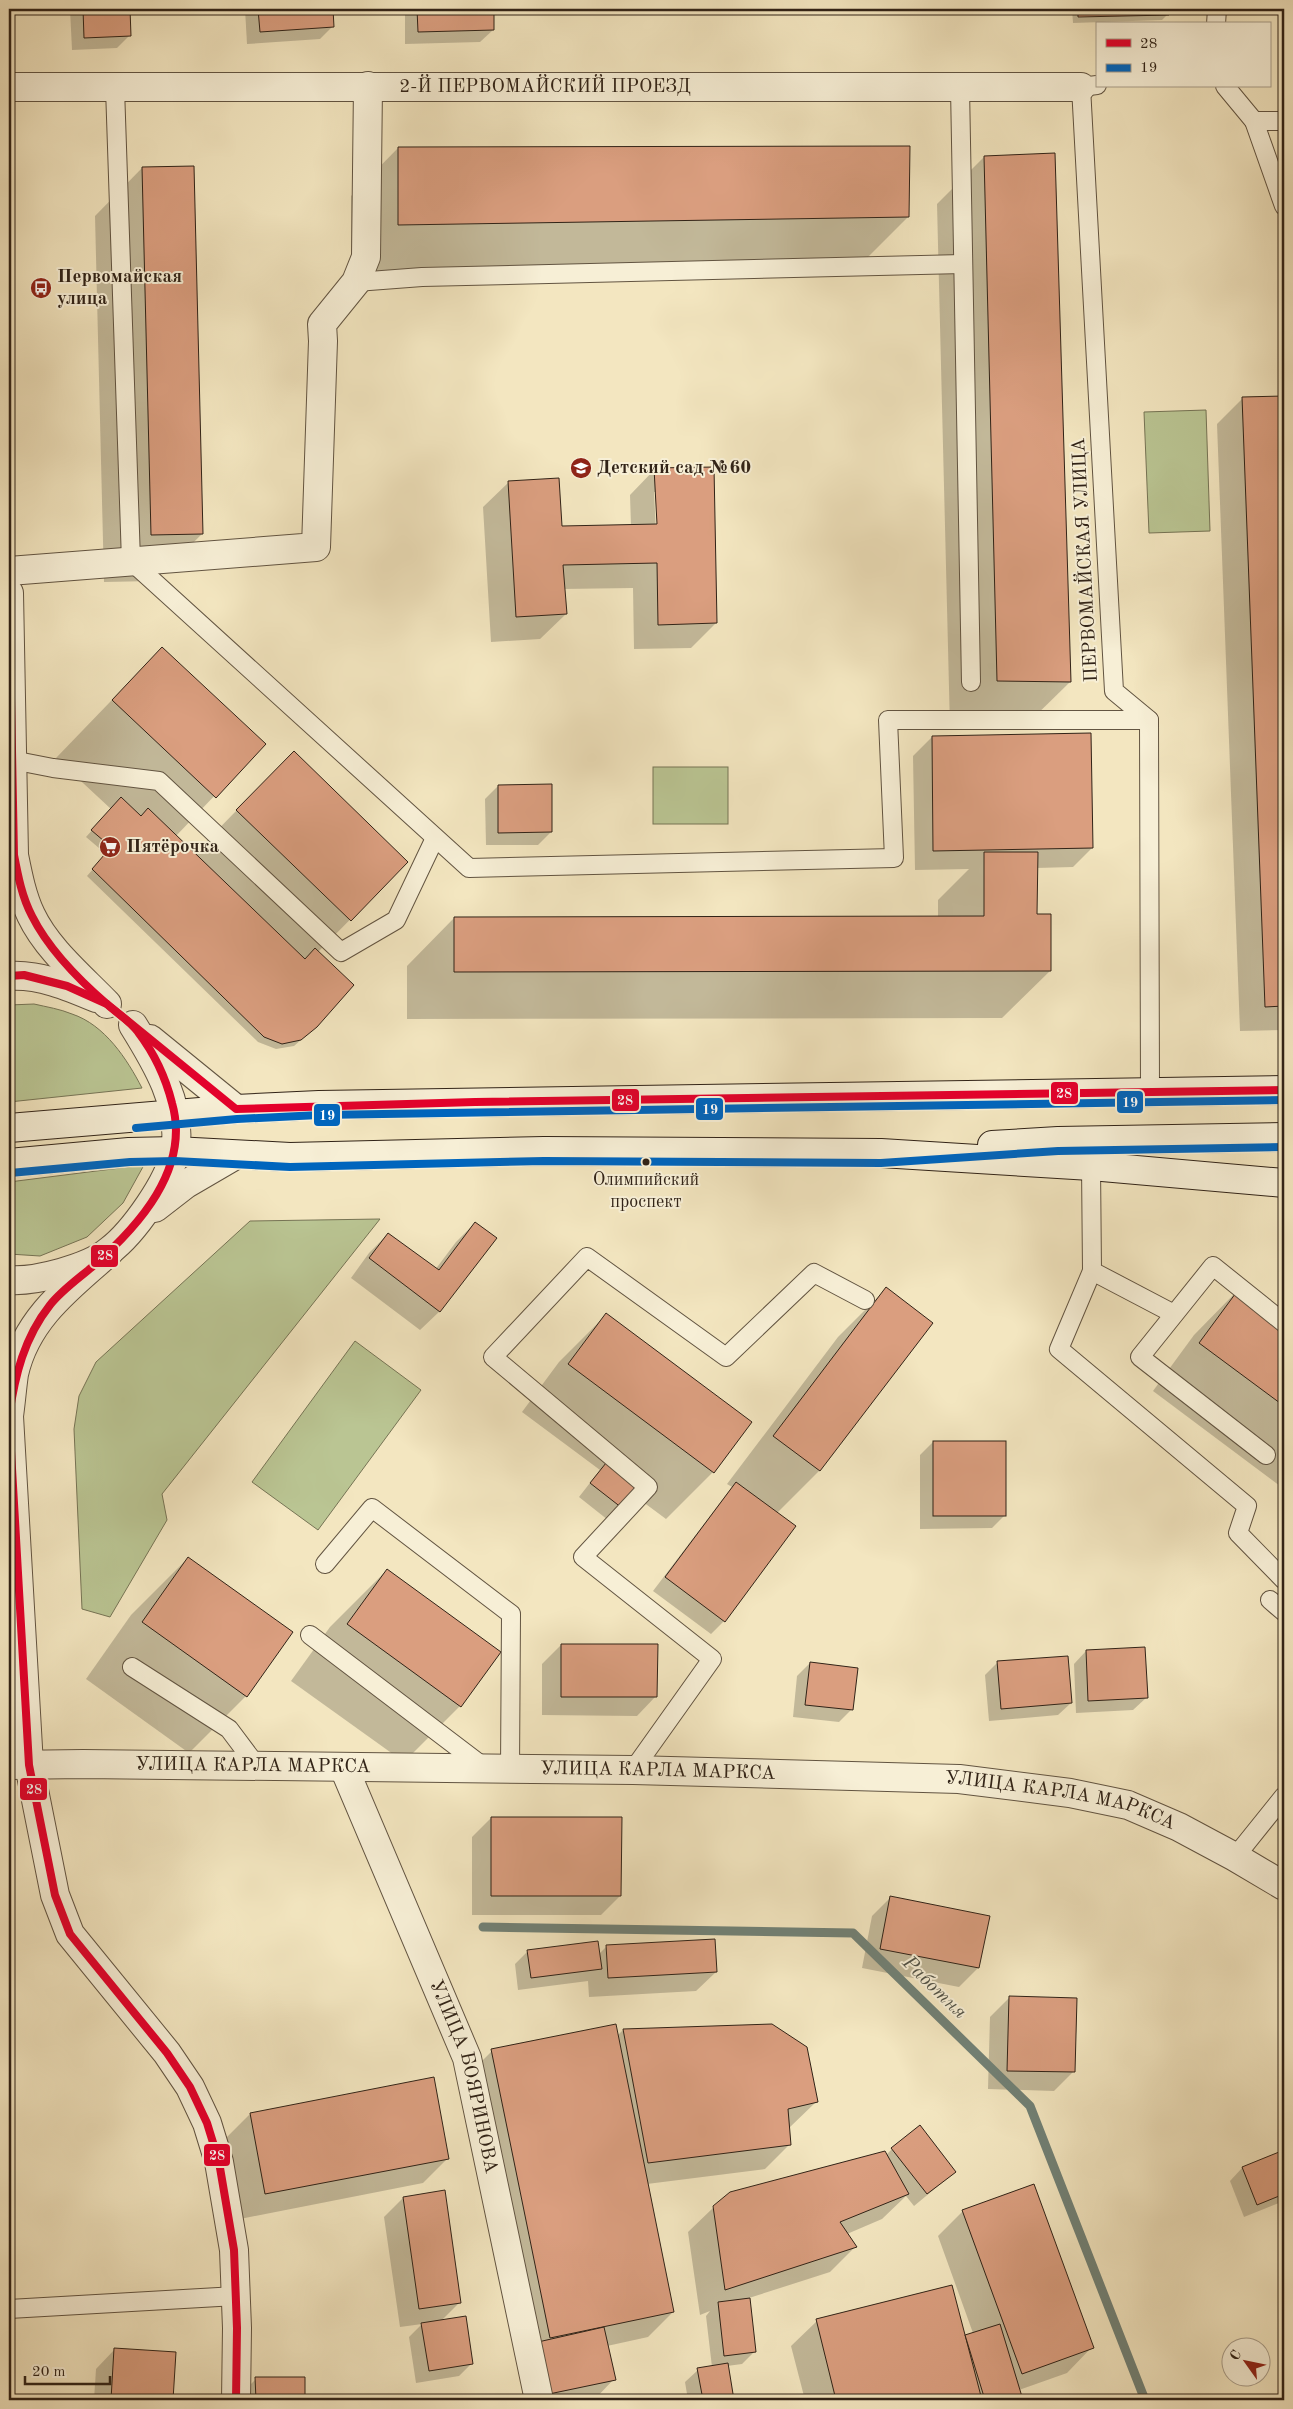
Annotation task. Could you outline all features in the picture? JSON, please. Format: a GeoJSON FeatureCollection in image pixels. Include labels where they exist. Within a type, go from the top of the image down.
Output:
{"type":"FeatureCollection","features":[{"type":"Feature","properties":{"kind":"street"},"geometry":{"type":"LineString","coordinates":[[9,571],[316,548],[322,324],[356,282],[366,257],[368,86]]}},
{"type":"Feature","properties":{"kind":"street","name":"2-Й ПЕРВОМАЙСКИЙ ПРОЕЗД"},"geometry":{"type":"LineString","coordinates":[[9,87],[960,88],[1089,86]]}},
{"type":"Feature","properties":{"kind":"street"},"geometry":{"type":"LineString","coordinates":[[9,592],[12,760],[11,864],[32,916],[50,944],[107,1004],[236,1109]]}},
{"type":"Feature","properties":{"kind":"street"},"geometry":{"type":"LineString","coordinates":[[9,976],[24,975],[67,986],[107,1004]]}},
{"type":"Feature","properties":{"kind":"street"},"geometry":{"type":"LineString","coordinates":[[133,1025],[160,1068],[175,1115],[176,1151],[165,1181],[138,1221],[109,1252],[51,1303],[28,1336],[15,1373],[9,1416],[19,1765],[54,1895],[70,1934],[167,2053],[190,2087],[207,2123],[219,2162],[234,2250],[236,2400]]}},
{"type":"Feature","properties":{"kind":"street"},"geometry":{"type":"LineString","coordinates":[[9,1128],[236,1109],[474,1102],[1284,1090]]}},
{"type":"Feature","properties":{"kind":"street"},"geometry":{"type":"LineString","coordinates":[[881,1153],[1058,1141],[1284,1137]]}},
{"type":"Feature","properties":{"kind":"street"},"geometry":{"type":"LineString","coordinates":[[9,1163],[129,1152],[176,1151],[234,1156],[290,1157],[544,1151],[881,1153],[1091,1166],[1284,1182]]}},
{"type":"Feature","properties":{"kind":"street"},"geometry":{"type":"LineString","coordinates":[[138,1221],[186,1184],[234,1156]]}},
{"type":"Feature","properties":{"kind":"street"},"geometry":{"type":"LineString","coordinates":[[9,1280],[59,1275],[109,1252]]}},
{"type":"Feature","properties":{"kind":"street","name":"УЛИЦА КАРЛА МАРКСА"},"geometry":{"type":"LineString","coordinates":[[19,1765],[633,1770],[959,1779],[1070,1793],[1128,1805],[1178,1827],[1235,1857],[1284,1886]]}},
{"type":"Feature","properties":{"kind":"street","name":"УЛИЦА БОЯРИНОВА"},"geometry":{"type":"LineString","coordinates":[[344,1768],[467,2058],[540,2400]]}},
{"type":"Feature","properties":{"kind":"lane"},"geometry":{"type":"LineString","coordinates":[[1216,9],[1216,22]]}},
{"type":"Feature","properties":{"kind":"lane","name":"ПЕРВОМАЙСКАЯ УЛИЦА"},"geometry":{"type":"LineString","coordinates":[[1089,86],[1114,691],[1149,720]]}},
{"type":"Feature","properties":{"kind":"lane"},"geometry":{"type":"LineString","coordinates":[[115,88],[131,561],[469,868],[894,858],[888,720],[1149,720],[1150,1092]]}},
{"type":"Feature","properties":{"kind":"lane"},"geometry":{"type":"LineString","coordinates":[[960,88],[971,682]]}},
{"type":"Feature","properties":{"kind":"lane"},"geometry":{"type":"LineString","coordinates":[[1227,88],[1254,120],[1284,206]]}},
{"type":"Feature","properties":{"kind":"lane"},"geometry":{"type":"LineString","coordinates":[[1254,120],[1284,121]]}},
{"type":"Feature","properties":{"kind":"lane"},"geometry":{"type":"LineString","coordinates":[[356,282],[422,277],[963,264]]}},
{"type":"Feature","properties":{"kind":"lane"},"geometry":{"type":"LineString","coordinates":[[12,760],[62,770],[160,782],[341,952],[396,920],[435,838]]}},
{"type":"Feature","properties":{"kind":"lane"},"geometry":{"type":"LineString","coordinates":[[1091,1166],[1092,1271],[1059,1350],[1247,1506],[1238,1533],[1284,1580]]}},
{"type":"Feature","properties":{"kind":"lane"},"geometry":{"type":"LineString","coordinates":[[633,1770],[712,1659],[583,1557],[648,1487],[493,1358],[587,1257],[726,1357],[814,1273],[865,1300]]}},
{"type":"Feature","properties":{"kind":"lane"},"geometry":{"type":"LineString","coordinates":[[1266,1455],[1140,1358],[1213,1266],[1284,1323]]}},
{"type":"Feature","properties":{"kind":"lane"},"geometry":{"type":"LineString","coordinates":[[1092,1271],[1174,1314]]}},
{"type":"Feature","properties":{"kind":"lane"},"geometry":{"type":"LineString","coordinates":[[325,1564],[372,1508],[511,1614],[498,1769]]}},
{"type":"Feature","properties":{"kind":"lane"},"geometry":{"type":"LineString","coordinates":[[310,1635],[498,1769]]}},
{"type":"Feature","properties":{"kind":"lane"},"geometry":{"type":"LineString","coordinates":[[132,1667],[229,1729],[256,1766]]}},
{"type":"Feature","properties":{"kind":"lane"},"geometry":{"type":"LineString","coordinates":[[1235,1857],[1284,1796]]}},
{"type":"Feature","properties":{"kind":"lane"},"geometry":{"type":"LineString","coordinates":[[9,2309],[236,2296]]}},
{"type":"Feature","properties":{"kind":"green space"},"geometry":{"type":"Polygon","coordinates":[[[1206,410],[1210,531],[1149,533],[1144,412],[1206,410]]]}},
{"type":"Feature","properties":{"kind":"green space"},"geometry":{"type":"Polygon","coordinates":[[[653,767],[728,767],[728,824],[653,824],[653,767]]]}},
{"type":"Feature","properties":{"kind":"green space"},"geometry":{"type":"Polygon","coordinates":[[[34,1004],[67,1012],[95,1026],[114,1044],[142,1088],[9,1102],[9,1005],[34,1004]]]}},
{"type":"Feature","properties":{"kind":"green space"},"geometry":{"type":"Polygon","coordinates":[[[144,1165],[123,1203],[87,1237],[40,1256],[9,1254],[9,1182],[144,1165]]]}},
{"type":"Feature","properties":{"kind":"green space"},"geometry":{"type":"Polygon","coordinates":[[[380,1219],[162,1494],[167,1520],[110,1617],[82,1609],[74,1429],[79,1396],[96,1362],[250,1221],[380,1219]]]}},
{"type":"Feature","properties":{"kind":"green space"},"geometry":{"type":"Polygon","coordinates":[[[355,1341],[421,1390],[318,1530],[252,1482],[355,1341]]]}},
{"type":"Feature","properties":{"kind":"building"},"geometry":{"type":"Polygon","coordinates":[[[83,9],[130,9],[131,36],[84,38],[83,9]]]}},
{"type":"Feature","properties":{"kind":"building"},"geometry":{"type":"Polygon","coordinates":[[[258,9],[333,9],[334,27],[260,32],[258,9]]]}},
{"type":"Feature","properties":{"kind":"building"},"geometry":{"type":"Polygon","coordinates":[[[417,9],[494,9],[494,30],[418,32],[417,9]]]}},
{"type":"Feature","properties":{"kind":"building"},"geometry":{"type":"Polygon","coordinates":[[[1078,9],[1169,9],[1169,15],[1078,17],[1078,9]]]}},
{"type":"Feature","properties":{"kind":"building"},"geometry":{"type":"Polygon","coordinates":[[[910,146],[909,217],[398,225],[398,147],[910,146]]]}},
{"type":"Feature","properties":{"kind":"building"},"geometry":{"type":"Polygon","coordinates":[[[1055,153],[1071,682],[997,681],[984,156],[1055,153]]]}},
{"type":"Feature","properties":{"kind":"building"},"geometry":{"type":"Polygon","coordinates":[[[194,166],[203,534],[151,535],[142,167],[194,166]]]}},
{"type":"Feature","properties":{"kind":"building"},"geometry":{"type":"Polygon","coordinates":[[[1284,396],[1284,1006],[1265,1007],[1242,397],[1284,396]]]}},
{"type":"Feature","properties":{"kind":"building"},"geometry":{"type":"Polygon","coordinates":[[[714,467],[717,623],[658,625],[657,563],[563,565],[567,614],[516,617],[508,481],[559,478],[562,526],[657,524],[654,468],[714,467]]]}},
{"type":"Feature","properties":{"kind":"building"},"geometry":{"type":"Polygon","coordinates":[[[162,647],[266,744],[216,798],[112,700],[162,647]]]}},
{"type":"Feature","properties":{"kind":"building"},"geometry":{"type":"Polygon","coordinates":[[[1091,733],[1093,848],[933,851],[932,736],[1091,733]]]}},
{"type":"Feature","properties":{"kind":"building"},"geometry":{"type":"Polygon","coordinates":[[[294,751],[408,862],[351,921],[236,810],[294,751]]]}},
{"type":"Feature","properties":{"kind":"building"},"geometry":{"type":"Polygon","coordinates":[[[552,784],[552,832],[498,833],[498,785],[552,784]]]}},
{"type":"Feature","properties":{"kind":"building"},"geometry":{"type":"Polygon","coordinates":[[[121,797],[141,816],[148,808],[305,959],[315,948],[354,985],[317,1027],[301,1040],[282,1044],[264,1037],[92,869],[111,847],[91,830],[121,797]]]}},
{"type":"Feature","properties":{"kind":"building"},"geometry":{"type":"Polygon","coordinates":[[[984,852],[1038,852],[1037,914],[1051,914],[1051,971],[454,972],[454,917],[984,916],[984,852]]]}},
{"type":"Feature","properties":{"kind":"building"},"geometry":{"type":"Polygon","coordinates":[[[475,1222],[497,1238],[440,1312],[369,1258],[388,1233],[439,1270],[475,1222]]]}},
{"type":"Feature","properties":{"kind":"building"},"geometry":{"type":"Polygon","coordinates":[[[1241,1286],[1284,1317],[1284,1406],[1199,1343],[1241,1286]]]}},
{"type":"Feature","properties":{"kind":"building"},"geometry":{"type":"Polygon","coordinates":[[[886,1287],[933,1323],[820,1471],[773,1436],[886,1287]]]}},
{"type":"Feature","properties":{"kind":"building"},"geometry":{"type":"Polygon","coordinates":[[[606,1313],[752,1422],[714,1473],[568,1364],[606,1313]]]}},
{"type":"Feature","properties":{"kind":"building"},"geometry":{"type":"Polygon","coordinates":[[[933,1441],[1006,1441],[1006,1516],[933,1516],[933,1441]]]}},
{"type":"Feature","properties":{"kind":"building"},"geometry":{"type":"Polygon","coordinates":[[[610,1458],[642,1483],[622,1508],[590,1483],[610,1458]]]}},
{"type":"Feature","properties":{"kind":"building"},"geometry":{"type":"Polygon","coordinates":[[[736,1482],[796,1526],[725,1622],[665,1577],[736,1482]]]}},
{"type":"Feature","properties":{"kind":"building"},"geometry":{"type":"Polygon","coordinates":[[[188,1557],[293,1632],[247,1697],[142,1622],[188,1557]]]}},
{"type":"Feature","properties":{"kind":"building"},"geometry":{"type":"Polygon","coordinates":[[[387,1569],[501,1652],[461,1707],[347,1624],[387,1569]]]}},
{"type":"Feature","properties":{"kind":"building"},"geometry":{"type":"Polygon","coordinates":[[[561,1644],[658,1644],[657,1697],[561,1697],[561,1644]]]}},
{"type":"Feature","properties":{"kind":"building"},"geometry":{"type":"Polygon","coordinates":[[[1145,1647],[1148,1698],[1088,1701],[1086,1650],[1145,1647]]]}},
{"type":"Feature","properties":{"kind":"building"},"geometry":{"type":"Polygon","coordinates":[[[1068,1656],[1072,1703],[1001,1709],[997,1661],[1068,1656]]]}},
{"type":"Feature","properties":{"kind":"building"},"geometry":{"type":"Polygon","coordinates":[[[810,1662],[858,1668],[853,1710],[805,1705],[810,1662]]]}},
{"type":"Feature","properties":{"kind":"building"},"geometry":{"type":"Polygon","coordinates":[[[491,1817],[622,1817],[621,1896],[491,1896],[491,1817]]]}},
{"type":"Feature","properties":{"kind":"building"},"geometry":{"type":"Polygon","coordinates":[[[890,1896],[990,1916],[979,1968],[880,1949],[890,1896]]]}},
{"type":"Feature","properties":{"kind":"building"},"geometry":{"type":"Polygon","coordinates":[[[715,1939],[717,1972],[608,1978],[606,1945],[715,1939]]]}},
{"type":"Feature","properties":{"kind":"building"},"geometry":{"type":"Polygon","coordinates":[[[598,1941],[602,1969],[531,1978],[527,1950],[598,1941]]]}},
{"type":"Feature","properties":{"kind":"building"},"geometry":{"type":"Polygon","coordinates":[[[1009,1996],[1077,1998],[1075,2072],[1007,2071],[1009,1996]]]}},
{"type":"Feature","properties":{"kind":"building"},"geometry":{"type":"Polygon","coordinates":[[[616,2024],[674,2312],[550,2338],[491,2049],[616,2024]]]}},
{"type":"Feature","properties":{"kind":"building"},"geometry":{"type":"Polygon","coordinates":[[[772,2024],[807,2047],[818,2102],[788,2109],[791,2145],[648,2163],[623,2029],[772,2024]]]}},
{"type":"Feature","properties":{"kind":"building"},"geometry":{"type":"Polygon","coordinates":[[[434,2077],[449,2159],[265,2194],[250,2113],[434,2077]]]}},
{"type":"Feature","properties":{"kind":"building"},"geometry":{"type":"Polygon","coordinates":[[[920,2125],[956,2172],[927,2194],[891,2148],[920,2125]]]}},
{"type":"Feature","properties":{"kind":"building"},"geometry":{"type":"Polygon","coordinates":[[[1284,2150],[1284,2194],[1257,2205],[1242,2167],[1284,2150]]]}},
{"type":"Feature","properties":{"kind":"building"},"geometry":{"type":"Polygon","coordinates":[[[885,2151],[909,2194],[840,2222],[857,2247],[725,2290],[713,2206],[730,2192],[885,2151]]]}},
{"type":"Feature","properties":{"kind":"building"},"geometry":{"type":"Polygon","coordinates":[[[1034,2184],[1094,2348],[1022,2374],[962,2210],[1034,2184]]]}},
{"type":"Feature","properties":{"kind":"building"},"geometry":{"type":"Polygon","coordinates":[[[445,2190],[461,2303],[419,2309],[403,2197],[445,2190]]]}},
{"type":"Feature","properties":{"kind":"building"},"geometry":{"type":"Polygon","coordinates":[[[952,2285],[982,2400],[836,2400],[816,2319],[952,2285]]]}},
{"type":"Feature","properties":{"kind":"building"},"geometry":{"type":"Polygon","coordinates":[[[750,2298],[756,2352],[724,2356],[718,2302],[750,2298]]]}},
{"type":"Feature","properties":{"kind":"building"},"geometry":{"type":"Polygon","coordinates":[[[466,2316],[473,2364],[429,2371],[421,2323],[466,2316]]]}},
{"type":"Feature","properties":{"kind":"building"},"geometry":{"type":"Polygon","coordinates":[[[1000,2324],[1023,2400],[985,2400],[965,2335],[1000,2324]]]}},
{"type":"Feature","properties":{"kind":"building"},"geometry":{"type":"Polygon","coordinates":[[[604,2327],[616,2380],[549,2394],[538,2342],[604,2327]]]}},
{"type":"Feature","properties":{"kind":"building"},"geometry":{"type":"Polygon","coordinates":[[[114,2348],[176,2352],[173,2400],[111,2400],[114,2348]]]}},
{"type":"Feature","properties":{"kind":"building"},"geometry":{"type":"Polygon","coordinates":[[[728,2363],[734,2400],[703,2400],[697,2368],[728,2363]]]}},
{"type":"Feature","properties":{"kind":"building"},"geometry":{"type":"Polygon","coordinates":[[[255,2377],[305,2377],[305,2400],[256,2400],[255,2377]]]}},
{"type":"Feature","properties":{"kind":"building"},"geometry":{"type":"Polygon","coordinates":[[[9,2395],[20,2395],[20,2400],[9,2400],[9,2395]]]}},
{"type":"Feature","properties":{"kind":"waterway","name":"Работня"},"geometry":{"type":"LineString","coordinates":[[483,1927],[853,1933],[1030,2106],[1145,2400]]}},
{"type":"Feature","properties":{"kind":"transit line","name":"28"},"geometry":{"type":"LineString","coordinates":[[9,593],[14,855],[23,894],[39,929],[56,953],[86,985],[131,1024],[144,1040],[159,1066],[166,1085],[172,1103],[176,1127],[174,1151],[167,1173],[156,1195],[143,1215],[127,1234],[50,1305],[33,1330],[14,1386],[9,1416],[29,1765],[55,1895],[70,1934],[167,2053],[190,2087],[207,2123],[219,2162],[234,2250],[237,2328],[236,2400]]}},
{"type":"Feature","properties":{"kind":"transit line","name":"28"},"geometry":{"type":"LineString","coordinates":[[9,976],[24,975],[67,986],[107,1004],[236,1109],[475,1102],[1284,1090]]}},
{"type":"Feature","properties":{"kind":"transit line","name":"19"},"geometry":{"type":"LineString","coordinates":[[136,1128],[237,1119],[319,1115],[1284,1100]]}},
{"type":"Feature","properties":{"kind":"transit line","name":"19"},"geometry":{"type":"LineString","coordinates":[[10,1173],[130,1162],[175,1161],[290,1167],[544,1161],[881,1163],[1058,1151],[1284,1147]]}},
{"type":"Feature","properties":{"kind":"place","name":"Первомайская улица"},"geometry":{"type":"Point","coordinates":[41,288]}},
{"type":"Feature","properties":{"kind":"place","name":"Детский сад №60"},"geometry":{"type":"Point","coordinates":[581,468]}},
{"type":"Feature","properties":{"kind":"place","name":"Пятёрочка"},"geometry":{"type":"Point","coordinates":[110,847]}},
{"type":"Feature","properties":{"kind":"place","name":"Олимпийский проспект"},"geometry":{"type":"Point","coordinates":[646,1162]}}]}
